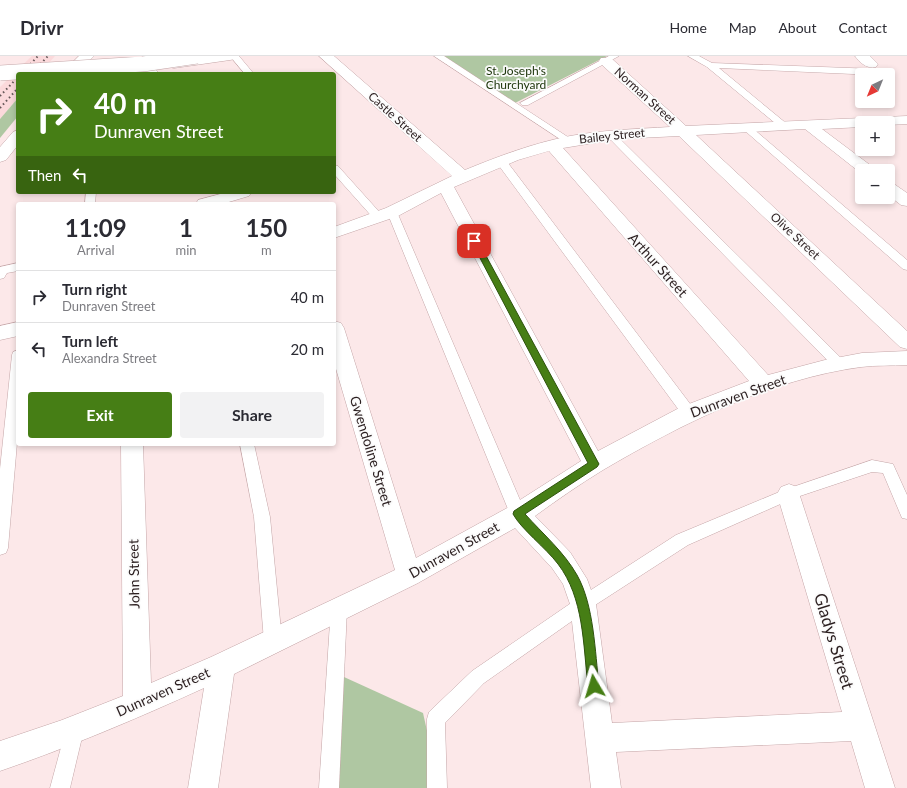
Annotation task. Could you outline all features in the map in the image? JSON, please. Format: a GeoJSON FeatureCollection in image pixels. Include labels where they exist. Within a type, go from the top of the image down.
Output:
{"type":"FeatureCollection","features":[{"type":"Feature","properties":{"kind":"street"},"geometry":{"type":"LineString","coordinates":[[77,72],[87,56]]}},
{"type":"Feature","properties":{"kind":"street"},"geometry":{"type":"LineString","coordinates":[[0,63],[120,56]]}},
{"type":"Feature","properties":{"kind":"street"},"geometry":{"type":"LineString","coordinates":[[0,73],[143,64],[192,58],[230,56]]}},
{"type":"Feature","properties":{"kind":"street","name":"Castle Street"},"geometry":{"type":"LineString","coordinates":[[326,56],[455,171],[464,176]]}},
{"type":"Feature","properties":{"kind":"street"},"geometry":{"type":"LineString","coordinates":[[95,72],[133,70],[149,71],[192,58]]}},
{"type":"Feature","properties":{"kind":"street","name":"Norman Street"},"geometry":{"type":"LineString","coordinates":[[611,59],[683,130]]}},
{"type":"Feature","properties":{"kind":"street","name":"Bailey Street"},"geometry":{"type":"LineString","coordinates":[[336,232],[386,215],[444,185],[501,161],[561,144],[611,135],[683,130],[907,120]]}},
{"type":"Feature","properties":{"kind":"street"},"geometry":{"type":"LineString","coordinates":[[807,124],[859,164]]}},
{"type":"Feature","properties":{"kind":"street","name":"Olive Street"},"geometry":{"type":"LineString","coordinates":[[683,130],[907,342]]}},
{"type":"Feature","properties":{"kind":"street"},"geometry":{"type":"LineString","coordinates":[[0,157],[16,137]]}},
{"type":"Feature","properties":{"kind":"street","name":"Arthur Street"},"geometry":{"type":"LineString","coordinates":[[561,144],[764,384]]}},
{"type":"Feature","properties":{"kind":"street"},"geometry":{"type":"LineString","coordinates":[[444,185],[594,464]]}},
{"type":"Feature","properties":{"kind":"street"},"geometry":{"type":"LineString","coordinates":[[895,192],[907,201]]}},
{"type":"Feature","properties":{"kind":"street"},"geometry":{"type":"LineString","coordinates":[[214,202],[246,196]]}},
{"type":"Feature","properties":{"kind":"street"},"geometry":{"type":"LineString","coordinates":[[0,333],[16,329]]}},
{"type":"Feature","properties":{"kind":"street","name":"Gwendoline Street"},"geometry":{"type":"LineString","coordinates":[[336,335],[409,575]]}},
{"type":"Feature","properties":{"kind":"street","name":"Dunraven Street"},"geometry":{"type":"LineString","coordinates":[[0,756],[75,729],[137,704],[221,666],[409,575],[518,514],[594,464],[689,413],[764,384],[839,364],[862,360],[907,358]]}},
{"type":"Feature","properties":{"kind":"street","name":"John Street"},"geometry":{"type":"LineString","coordinates":[[132,446],[137,704]]}},
{"type":"Feature","properties":{"kind":"street","name":"Gladys Street"},"geometry":{"type":"LineString","coordinates":[[789,494],[880,788]]}},
{"type":"Feature","properties":{"kind":"street"},"geometry":{"type":"LineString","coordinates":[[518,514],[561,560],[574,579],[583,604],[606,788]]}},
{"type":"Feature","properties":{"kind":"street"},"geometry":{"type":"LineString","coordinates":[[203,788],[221,666]]}},
{"type":"Feature","properties":{"kind":"street"},"geometry":{"type":"LineString","coordinates":[[600,738],[860,726]]}},
{"type":"Feature","properties":{"kind":"lane"},"geometry":{"type":"LineString","coordinates":[[234,56],[248,72]]}},
{"type":"Feature","properties":{"kind":"lane"},"geometry":{"type":"LineString","coordinates":[[438,56],[561,144]]}},
{"type":"Feature","properties":{"kind":"lane"},"geometry":{"type":"LineString","coordinates":[[692,56],[710,64],[784,126]]}},
{"type":"Feature","properties":{"kind":"lane"},"geometry":{"type":"LineString","coordinates":[[524,103],[611,59]]}},
{"type":"Feature","properties":{"kind":"lane"},"geometry":{"type":"LineString","coordinates":[[710,64],[865,61]]}},
{"type":"Feature","properties":{"kind":"lane"},"geometry":{"type":"LineString","coordinates":[[747,128],[907,266]]}},
{"type":"Feature","properties":{"kind":"lane"},"geometry":{"type":"LineString","coordinates":[[611,135],[839,364]]}},
{"type":"Feature","properties":{"kind":"lane"},"geometry":{"type":"LineString","coordinates":[[501,161],[689,413]]}},
{"type":"Feature","properties":{"kind":"lane"},"geometry":{"type":"LineString","coordinates":[[336,170],[386,215],[518,514]]}},
{"type":"Feature","properties":{"kind":"lane"},"geometry":{"type":"LineString","coordinates":[[0,275],[3,270],[16,267]]}},
{"type":"Feature","properties":{"kind":"lane"},"geometry":{"type":"LineString","coordinates":[[0,548],[16,376]]}},
{"type":"Feature","properties":{"kind":"lane"},"geometry":{"type":"LineString","coordinates":[[247,446],[262,517],[273,641]]}},
{"type":"Feature","properties":{"kind":"lane"},"geometry":{"type":"LineString","coordinates":[[437,788],[436,719],[478,677],[583,604],[682,540],[789,494],[872,466],[888,468],[907,513]]}},
{"type":"Feature","properties":{"kind":"lane"},"geometry":{"type":"LineString","coordinates":[[329,788],[339,608]]}},
{"type":"Feature","properties":{"kind":"lane"},"geometry":{"type":"LineString","coordinates":[[60,788],[75,729]]}},
{"type":"Feature","properties":{"kind":"shaded area"},"geometry":{"type":"Polygon","coordinates":[[[32,56],[55,56],[41,72],[16,72],[16,100],[0,119],[0,87],[32,56]]]}},
{"type":"Feature","properties":{"kind":"green space","name":"St. Joseph's Churchyard"},"geometry":{"type":"Polygon","coordinates":[[[444,56],[607,56],[515,103],[444,56]]]}},
{"type":"Feature","properties":{"kind":"green space"},"geometry":{"type":"Polygon","coordinates":[[[16,100],[16,118],[0,138],[0,119],[16,100]]]}},
{"type":"Feature","properties":{"kind":"green space"},"geometry":{"type":"Polygon","coordinates":[[[344,677],[423,713],[435,766],[435,788],[337,788],[344,677]]]}},
{"type":"Feature","properties":{"kind":"railway"},"geometry":{"type":"LineString","coordinates":[[23,72],[38,56]]}},
{"type":"Feature","properties":{"kind":"railway"},"geometry":{"type":"LineString","coordinates":[[33,72],[48,56]]}},
{"type":"Feature","properties":{"kind":"railway"},"geometry":{"type":"LineString","coordinates":[[0,96],[16,79]]}},
{"type":"Feature","properties":{"kind":"railway"},"geometry":{"type":"LineString","coordinates":[[0,108],[16,90]]}},
{"type":"Feature","properties":{"kind":"route"},"geometry":{"type":"LineString","coordinates":[[474,241],[594,464],[518,514],[561,560],[574,579],[583,604],[594,686]]}}]}
